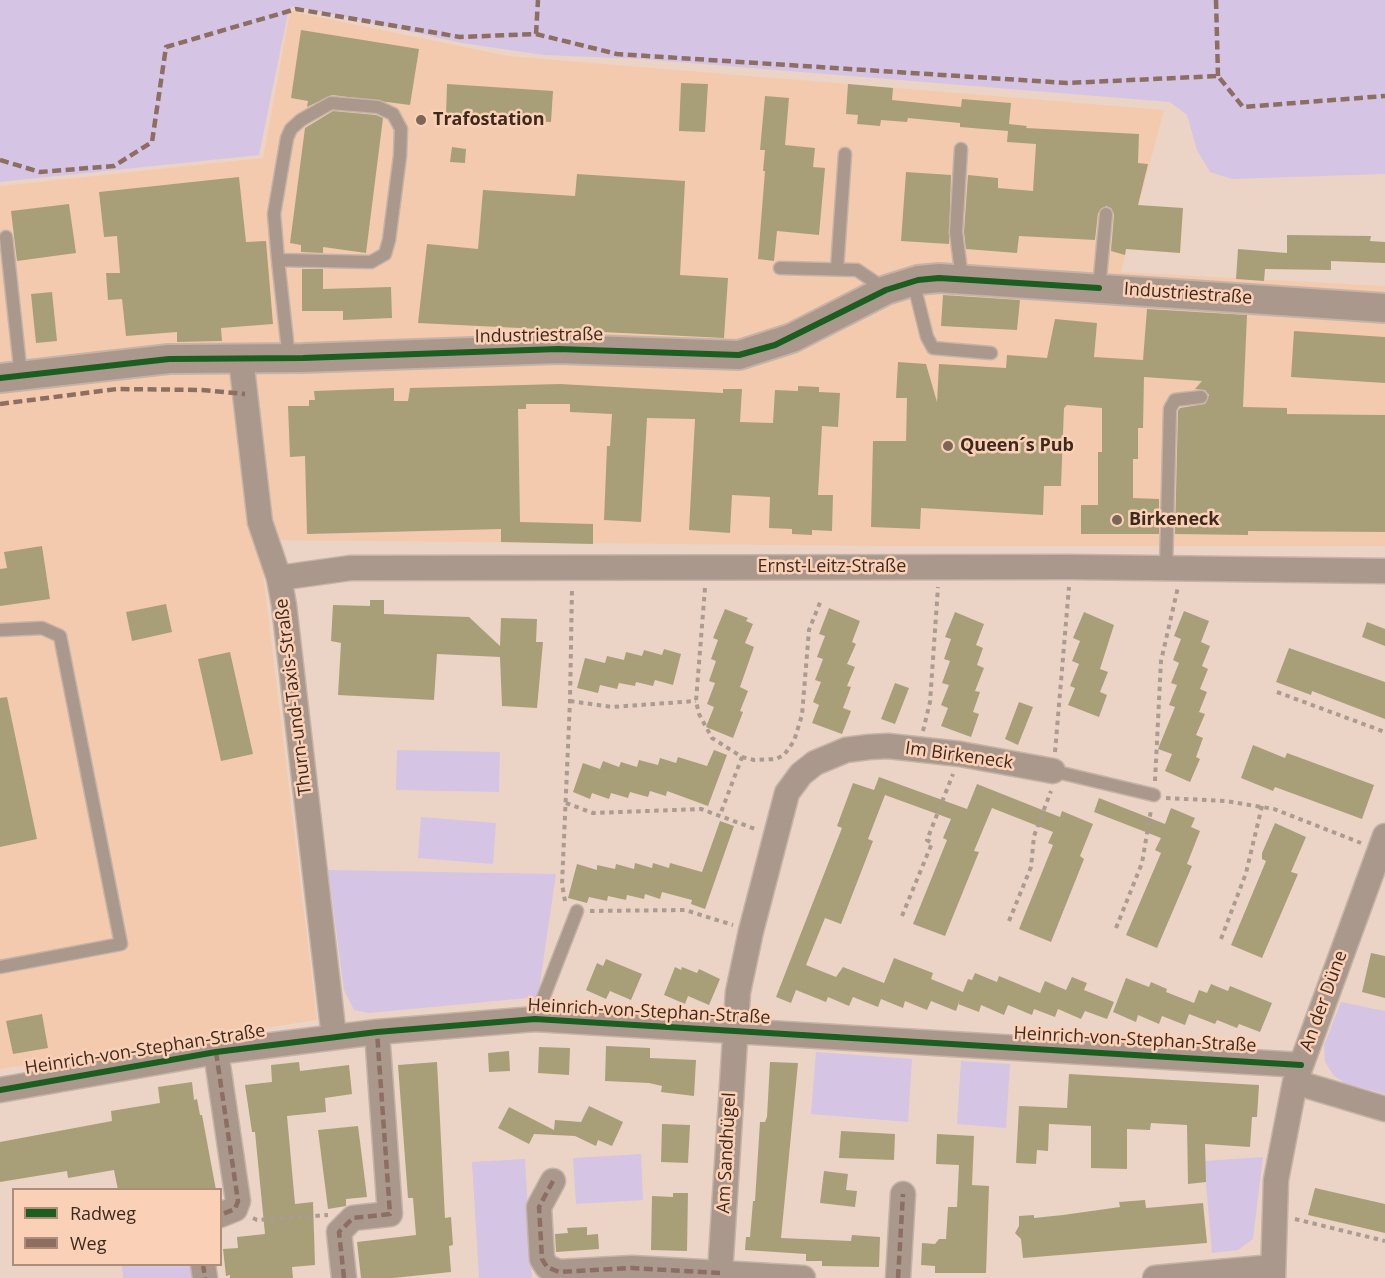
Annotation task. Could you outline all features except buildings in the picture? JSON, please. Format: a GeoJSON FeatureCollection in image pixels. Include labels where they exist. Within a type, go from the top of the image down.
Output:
{"type":"FeatureCollection","features":[{"type":"Feature","properties":{"kind":"street","name":"Industriestraße"},"geometry":{"type":"LineString","coordinates":[[11,377],[135,362],[558,349],[740,355],[783,342],[886,290],[914,281],[939,278],[1385,308]]}},
{"type":"Feature","properties":{"kind":"street","name":"Thurn-und-Taxis-Straße"},"geometry":{"type":"LineString","coordinates":[[241,359],[260,522],[279,578],[334,1037]]}},
{"type":"Feature","properties":{"kind":"street","name":"Ernst-Leitz-Straße"},"geometry":{"type":"LineString","coordinates":[[279,578],[350,568],[1071,567],[1385,571]]}},
{"type":"Feature","properties":{"kind":"street","name":"Im Birkeneck"},"geometry":{"type":"LineString","coordinates":[[734,1032],[738,992],[775,836],[787,793],[801,774],[815,763],[846,750],[888,746],[960,754],[1056,772]]}},
{"type":"Feature","properties":{"kind":"street","name":"An der Düne"},"geometry":{"type":"LineString","coordinates":[[1273,1273],[1274,1214],[1282,1138],[1298,1074],[1382,843]]}},
{"type":"Feature","properties":{"kind":"street","name":"Heinrich-von-Stephan-Straße"},"geometry":{"type":"LineString","coordinates":[[0,1090],[216,1052],[377,1032],[535,1019],[1298,1074],[1385,1109]]}},
{"type":"Feature","properties":{"kind":"street"},"geometry":{"type":"LineString","coordinates":[[344,1278],[339,1232],[353,1218],[390,1214],[377,1032]]}},
{"type":"Feature","properties":{"kind":"street","name":"Am Sandhügel"},"geometry":{"type":"LineString","coordinates":[[720,1273],[734,1032]]}},
{"type":"Feature","properties":{"kind":"street"},"geometry":{"type":"LineString","coordinates":[[216,1052],[237,1191],[228,1212]]}},
{"type":"Feature","properties":{"kind":"street"},"geometry":{"type":"LineString","coordinates":[[553,1181],[539,1207],[542,1259],[547,1267],[560,1272],[632,1268],[803,1278]]}},
{"type":"Feature","properties":{"kind":"street"},"geometry":{"type":"LineString","coordinates":[[898,1278],[903,1194]]}},
{"type":"Feature","properties":{"kind":"street"},"geometry":{"type":"LineString","coordinates":[[1155,1278],[1273,1273]]}},
{"type":"Feature","properties":{"kind":"lane"},"geometry":{"type":"LineString","coordinates":[[278,260],[371,262],[385,254],[389,240],[400,156],[401,129],[393,114],[378,107],[338,102],[301,120],[291,129],[287,138],[274,214],[278,260],[289,359]]}},
{"type":"Feature","properties":{"kind":"lane"},"geometry":{"type":"LineString","coordinates":[[961,149],[956,232],[962,279]]}},
{"type":"Feature","properties":{"kind":"lane"},"geometry":{"type":"LineString","coordinates":[[837,269],[845,154]]}},
{"type":"Feature","properties":{"kind":"lane"},"geometry":{"type":"LineString","coordinates":[[1099,288],[1106,214]]}},
{"type":"Feature","properties":{"kind":"lane"},"geometry":{"type":"LineString","coordinates":[[6,237],[11,377]]}},
{"type":"Feature","properties":{"kind":"lane"},"geometry":{"type":"LineString","coordinates":[[780,268],[857,270],[886,290]]}},
{"type":"Feature","properties":{"kind":"lane"},"geometry":{"type":"LineString","coordinates":[[914,281],[927,337],[933,348],[991,353]]}},
{"type":"Feature","properties":{"kind":"lane"},"geometry":{"type":"LineString","coordinates":[[1175,569],[1170,409],[1175,400],[1201,397]]}},
{"type":"Feature","properties":{"kind":"lane"},"geometry":{"type":"LineString","coordinates":[[0,630],[42,628],[60,636],[121,944],[0,967]]}},
{"type":"Feature","properties":{"kind":"lane","name":"Im Birkeneck"},"geometry":{"type":"LineString","coordinates":[[1056,772],[1154,795]]}},
{"type":"Feature","properties":{"kind":"lane"},"geometry":{"type":"LineString","coordinates":[[535,1019],[578,911]]}},
{"type":"Feature","properties":{"kind":"path"},"geometry":{"type":"LineString","coordinates":[[573,567],[562,884],[567,906],[578,911],[685,910],[751,931]]}},
{"type":"Feature","properties":{"kind":"path"},"geometry":{"type":"LineString","coordinates":[[706,567],[696,701],[707,733],[725,749],[742,757],[754,760],[776,759],[784,755],[794,741],[802,715],[809,630],[821,600]]}},
{"type":"Feature","properties":{"kind":"path"},"geometry":{"type":"LineString","coordinates":[[918,749],[930,702],[939,567]]}},
{"type":"Feature","properties":{"kind":"path"},"geometry":{"type":"LineString","coordinates":[[1010,921],[1031,867],[1034,836],[1056,772],[1071,567]]}},
{"type":"Feature","properties":{"kind":"path"},"geometry":{"type":"LineString","coordinates":[[1116,928],[1142,863],[1154,795],[1161,661],[1175,569]]}},
{"type":"Feature","properties":{"kind":"path"},"geometry":{"type":"LineString","coordinates":[[1277,692],[1385,732]]}},
{"type":"Feature","properties":{"kind":"path"},"geometry":{"type":"LineString","coordinates":[[570,701],[612,707],[696,701]]}},
{"type":"Feature","properties":{"kind":"path"},"geometry":{"type":"LineString","coordinates":[[902,915],[932,843],[927,840],[960,754]]}},
{"type":"Feature","properties":{"kind":"path"},"geometry":{"type":"LineString","coordinates":[[720,815],[742,757]]}},
{"type":"Feature","properties":{"kind":"path"},"geometry":{"type":"LineString","coordinates":[[1154,795],[1173,800],[1226,801],[1262,806],[1382,843]]}},
{"type":"Feature","properties":{"kind":"path"},"geometry":{"type":"LineString","coordinates":[[566,803],[593,813],[701,809],[775,836]]}},
{"type":"Feature","properties":{"kind":"path"},"geometry":{"type":"LineString","coordinates":[[1221,939],[1246,873],[1262,806]]}},
{"type":"Feature","properties":{"kind":"path"},"geometry":{"type":"LineString","coordinates":[[228,1212],[257,1220],[322,1214],[353,1218]]}},
{"type":"Feature","properties":{"kind":"path"},"geometry":{"type":"LineString","coordinates":[[1274,1214],[1385,1241]]}},
{"type":"Feature","properties":{"kind":"shaded area"},"geometry":{"type":"Polygon","coordinates":[[[0,0],[1385,0],[1385,174],[1232,179],[1210,172],[1197,150],[1187,115],[1170,102],[641,59],[543,55],[462,43],[295,6],[289,8],[259,155],[0,182],[0,0]]]}},
{"type":"Feature","properties":{"kind":"shaded area"},"geometry":{"type":"Polygon","coordinates":[[[290,11],[508,56],[1164,110],[1121,272],[1385,286],[1385,546],[874,546],[259,540],[317,1020],[0,1069],[0,186],[263,158],[290,11]]]}},
{"type":"Feature","properties":{"kind":"shaded area"},"geometry":{"type":"Polygon","coordinates":[[[397,750],[500,752],[499,792],[396,790],[397,750]]]}},
{"type":"Feature","properties":{"kind":"shaded area"},"geometry":{"type":"Polygon","coordinates":[[[421,817],[496,823],[493,864],[418,858],[421,817]]]}},
{"type":"Feature","properties":{"kind":"shaded area"},"geometry":{"type":"Polygon","coordinates":[[[328,870],[556,874],[538,997],[369,1013],[354,1010],[344,990],[328,870]]]}},
{"type":"Feature","properties":{"kind":"shaded area"},"geometry":{"type":"Polygon","coordinates":[[[1341,1002],[1385,1011],[1385,1094],[1345,1083],[1334,1076],[1325,1062],[1324,1045],[1341,1002]]]}},
{"type":"Feature","properties":{"kind":"shaded area"},"geometry":{"type":"Polygon","coordinates":[[[816,1052],[912,1059],[908,1122],[811,1114],[816,1052]]]}},
{"type":"Feature","properties":{"kind":"shaded area"},"geometry":{"type":"Polygon","coordinates":[[[961,1061],[1010,1064],[1006,1128],[957,1124],[961,1061]]]}},
{"type":"Feature","properties":{"kind":"shaded area"},"geometry":{"type":"Polygon","coordinates":[[[641,1154],[643,1200],[576,1204],[573,1158],[641,1154]]]}},
{"type":"Feature","properties":{"kind":"shaded area"},"geometry":{"type":"Polygon","coordinates":[[[1263,1157],[1253,1239],[1238,1250],[1212,1253],[1204,1161],[1263,1157]]]}},
{"type":"Feature","properties":{"kind":"shaded area"},"geometry":{"type":"Polygon","coordinates":[[[525,1159],[532,1278],[479,1278],[472,1162],[525,1159]]]}},
{"type":"Feature","properties":{"kind":"shaded area"},"geometry":{"type":"Polygon","coordinates":[[[122,1266],[191,1266],[193,1278],[123,1278],[122,1266]]]}},
{"type":"Feature","properties":{"kind":"marked path"},"geometry":{"type":"LineString","coordinates":[[536,34],[538,0]]}},
{"type":"Feature","properties":{"kind":"marked path"},"geometry":{"type":"LineString","coordinates":[[1216,0],[1218,76]]}},
{"type":"Feature","properties":{"kind":"marked path"},"geometry":{"type":"LineString","coordinates":[[0,160],[40,172],[114,166],[152,142],[166,47],[296,9],[460,37],[536,34],[617,54],[1067,83],[1218,76],[1243,107],[1385,96]]}},
{"type":"Feature","properties":{"kind":"marked path"},"geometry":{"type":"LineString","coordinates":[[0,404],[117,389],[202,390],[245,394]]}},
{"type":"Feature","properties":{"kind":"marked path"},"geometry":{"type":"LineString","coordinates":[[344,1278],[339,1232],[353,1218],[390,1214],[377,1032]]}},
{"type":"Feature","properties":{"kind":"marked path"},"geometry":{"type":"LineString","coordinates":[[216,1052],[238,1201],[235,1209],[222,1214]]}},
{"type":"Feature","properties":{"kind":"marked path"},"geometry":{"type":"LineString","coordinates":[[553,1181],[539,1207],[542,1259],[547,1267],[559,1272],[632,1268],[720,1273]]}},
{"type":"Feature","properties":{"kind":"marked path"},"geometry":{"type":"LineString","coordinates":[[898,1278],[903,1194]]}},
{"type":"Feature","properties":{"kind":"marked path"},"geometry":{"type":"LineString","coordinates":[[203,1266],[205,1278]]}},
{"type":"Feature","properties":{"kind":"cycle path"},"geometry":{"type":"LineString","coordinates":[[0,378],[169,359],[303,358],[558,349],[739,355],[775,345],[886,290],[918,280],[939,278],[1099,288]]}},
{"type":"Feature","properties":{"kind":"cycle path"},"geometry":{"type":"LineString","coordinates":[[0,1090],[216,1052],[377,1032],[535,1019],[1301,1065]]}},
{"type":"Feature","properties":{"kind":"place","name":"Trafostation"},"geometry":{"type":"Point","coordinates":[421,120]}},
{"type":"Feature","properties":{"kind":"place","name":"Queen´s Pub"},"geometry":{"type":"Point","coordinates":[948,446]}},
{"type":"Feature","properties":{"kind":"place","name":"Birkeneck"},"geometry":{"type":"Point","coordinates":[1117,520]}}]}
